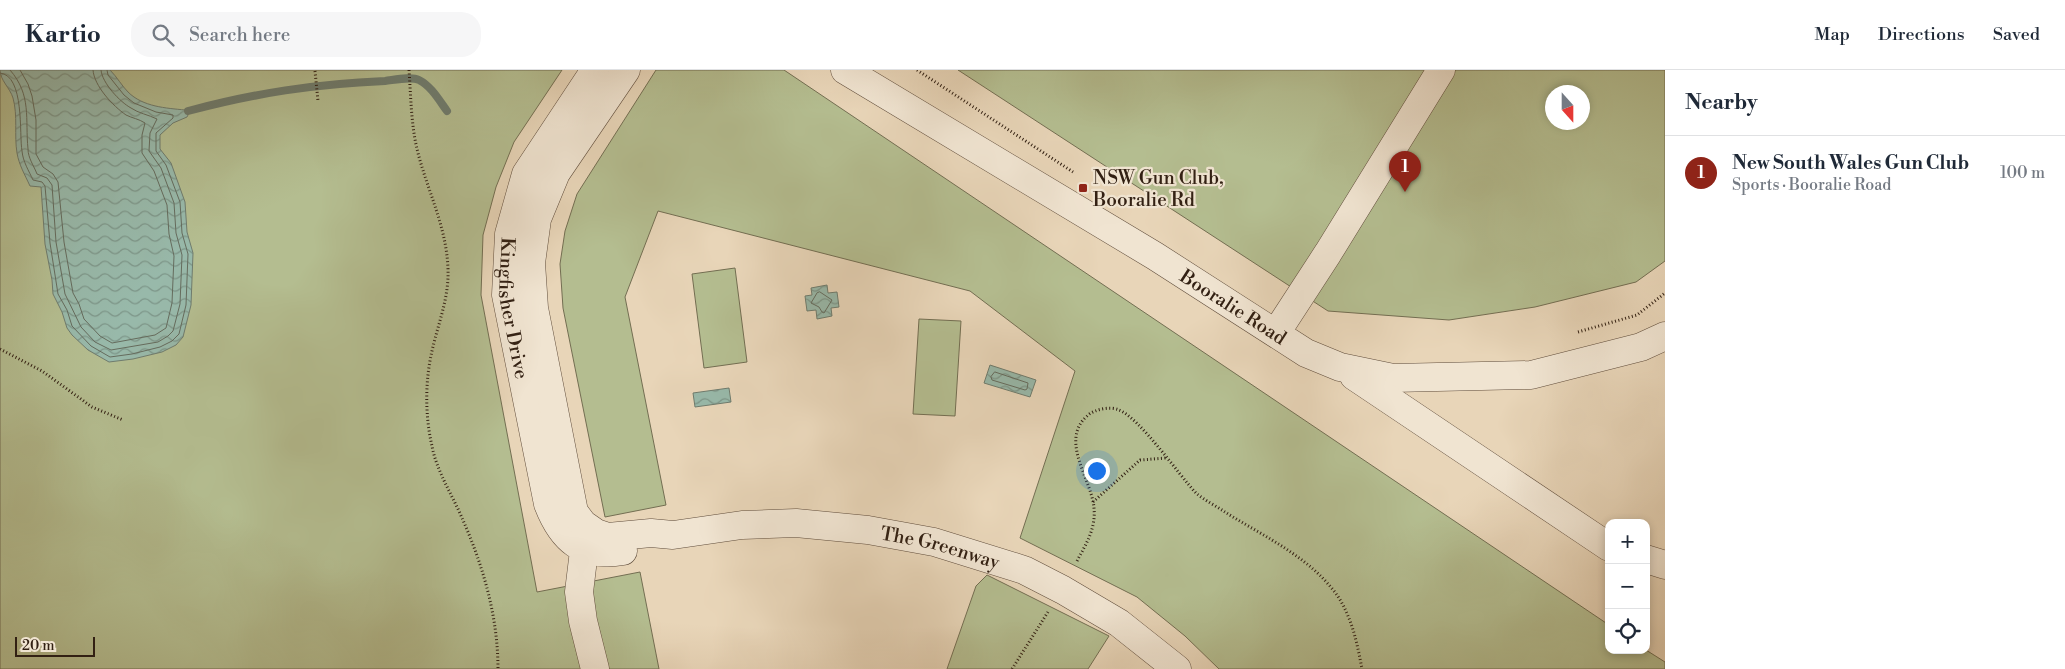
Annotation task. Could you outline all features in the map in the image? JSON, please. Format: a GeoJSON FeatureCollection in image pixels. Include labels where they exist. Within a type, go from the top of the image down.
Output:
{"type":"FeatureCollection","features":[{"type":"Feature","properties":{"kind":"street","name":"Kingfisher Drive"},"geometry":{"type":"LineString","coordinates":[[595,70],[526,174],[509,234],[506,294],[548,504],[556,524],[572,543],[592,541],[574,512],[534,308],[531,263],[537,218],[556,173],[626,70]]}},
{"type":"Feature","properties":{"kind":"street","name":"Booralie Road"},"geometry":{"type":"LineString","coordinates":[[845,70],[1155,256],[1306,353],[1340,367],[1393,378],[1531,375],[1641,347],[1665,336]]}},
{"type":"Feature","properties":{"kind":"street"},"geometry":{"type":"LineString","coordinates":[[1276,333],[1328,253],[1441,70]]}},
{"type":"Feature","properties":{"kind":"street"},"geometry":{"type":"LineString","coordinates":[[1340,367],[1605,544]]}},
{"type":"Feature","properties":{"kind":"street","name":"The Greenway"},"geometry":{"type":"LineString","coordinates":[[592,541],[608,537],[651,533],[673,535],[742,525],[796,523],[868,530],[934,542],[1024,570],[1063,590],[1119,624],[1177,669]]}},
{"type":"Feature","properties":{"kind":"street"},"geometry":{"type":"LineString","coordinates":[[592,541],[582,559],[580,592],[583,621],[595,669]]}},
{"type":"Feature","properties":{"kind":"street"},"geometry":{"type":"LineString","coordinates":[[1650,560],[1665,565]]}},
{"type":"Feature","properties":{"kind":"path"},"geometry":{"type":"LineString","coordinates":[[409,70],[414,135],[440,220],[448,270],[444,308],[429,365],[428,406],[430,434],[438,466],[481,567],[493,612],[498,669]]}},
{"type":"Feature","properties":{"kind":"path"},"geometry":{"type":"LineString","coordinates":[[917,70],[1077,175]]}},
{"type":"Feature","properties":{"kind":"path"},"geometry":{"type":"LineString","coordinates":[[315,71],[318,101]]}},
{"type":"Feature","properties":{"kind":"path"},"geometry":{"type":"LineString","coordinates":[[1575,334],[1636,315],[1665,293]]}},
{"type":"Feature","properties":{"kind":"path"},"geometry":{"type":"LineString","coordinates":[[0,349],[42,371],[92,406],[123,420]]}},
{"type":"Feature","properties":{"kind":"path"},"geometry":{"type":"LineString","coordinates":[[1077,561],[1093,532],[1094,508],[1076,446],[1078,430],[1087,415],[1103,408],[1119,410],[1134,422],[1198,494],[1297,556],[1317,571],[1335,593],[1347,612],[1362,669]]}},
{"type":"Feature","properties":{"kind":"path"},"geometry":{"type":"LineString","coordinates":[[1093,502],[1140,460],[1166,458]]}},
{"type":"Feature","properties":{"kind":"path"},"geometry":{"type":"LineString","coordinates":[[1012,669],[1049,611]]}},
{"type":"Feature","properties":{"kind":"shaded area"},"geometry":{"type":"Polygon","coordinates":[[[0,70],[562,70],[514,142],[496,187],[483,235],[481,295],[537,592],[640,572],[659,669],[0,669],[0,70]]]}},
{"type":"Feature","properties":{"kind":"shaded area"},"geometry":{"type":"Polygon","coordinates":[[[656,70],[784,70],[1605,622],[1605,654],[1650,653],[1665,662],[1665,669],[1219,669],[1185,636],[1137,597],[1020,538],[1075,371],[970,291],[658,211],[625,297],[666,505],[605,517],[563,308],[560,264],[565,231],[577,194],[656,70]]]}},
{"type":"Feature","properties":{"kind":"shaded area"},"geometry":{"type":"Polygon","coordinates":[[[958,70],[1665,70],[1665,261],[1636,282],[1535,307],[1449,320],[1328,311],[958,70]]]}},
{"type":"Feature","properties":{"kind":"shaded area"},"geometry":{"type":"Polygon","coordinates":[[[735,268],[747,362],[704,368],[692,274],[735,268]]]}},
{"type":"Feature","properties":{"kind":"shaded area"},"geometry":{"type":"Polygon","coordinates":[[[919,319],[961,321],[955,416],[913,414],[919,319]]]}},
{"type":"Feature","properties":{"kind":"shaded area"},"geometry":{"type":"Polygon","coordinates":[[[987,575],[1109,636],[1088,669],[947,669],[976,586],[987,575]]]}},
{"type":"Feature","properties":{"kind":"water"},"geometry":{"type":"Polygon","coordinates":[[[0,70],[110,70],[128,92],[141,101],[155,106],[185,110],[188,115],[187,117],[173,123],[160,135],[160,149],[171,163],[185,202],[187,232],[193,253],[191,305],[183,337],[176,345],[162,352],[133,359],[109,362],[88,350],[67,328],[53,294],[45,244],[41,187],[30,186],[19,162],[13,98],[0,74],[0,70]]]}},
{"type":"Feature","properties":{"kind":"water"},"geometry":{"type":"Polygon","coordinates":[[[827,285],[828,293],[837,292],[839,307],[831,308],[832,316],[817,319],[816,310],[807,311],[805,296],[812,295],[811,288],[827,285]]]}},
{"type":"Feature","properties":{"kind":"water"},"geometry":{"type":"Polygon","coordinates":[[[990,365],[1036,380],[1030,397],[984,383],[990,365]]]}},
{"type":"Feature","properties":{"kind":"water"},"geometry":{"type":"Polygon","coordinates":[[[729,388],[731,402],[695,407],[693,393],[729,388]]]}},
{"type":"Feature","properties":{"kind":"waterway"},"geometry":{"type":"LineString","coordinates":[[188,111],[285,90],[407,78],[419,80],[427,86],[447,111]]}},
{"type":"Feature","properties":{"kind":"place","name":"NSW Gun Club, Booralie Rd"},"geometry":{"type":"Point","coordinates":[1083,188]}},
{"type":"Feature","properties":{"kind":"place","name":"New South Wales Gun Club"},"geometry":{"type":"Point","coordinates":[1405,192]}}]}
